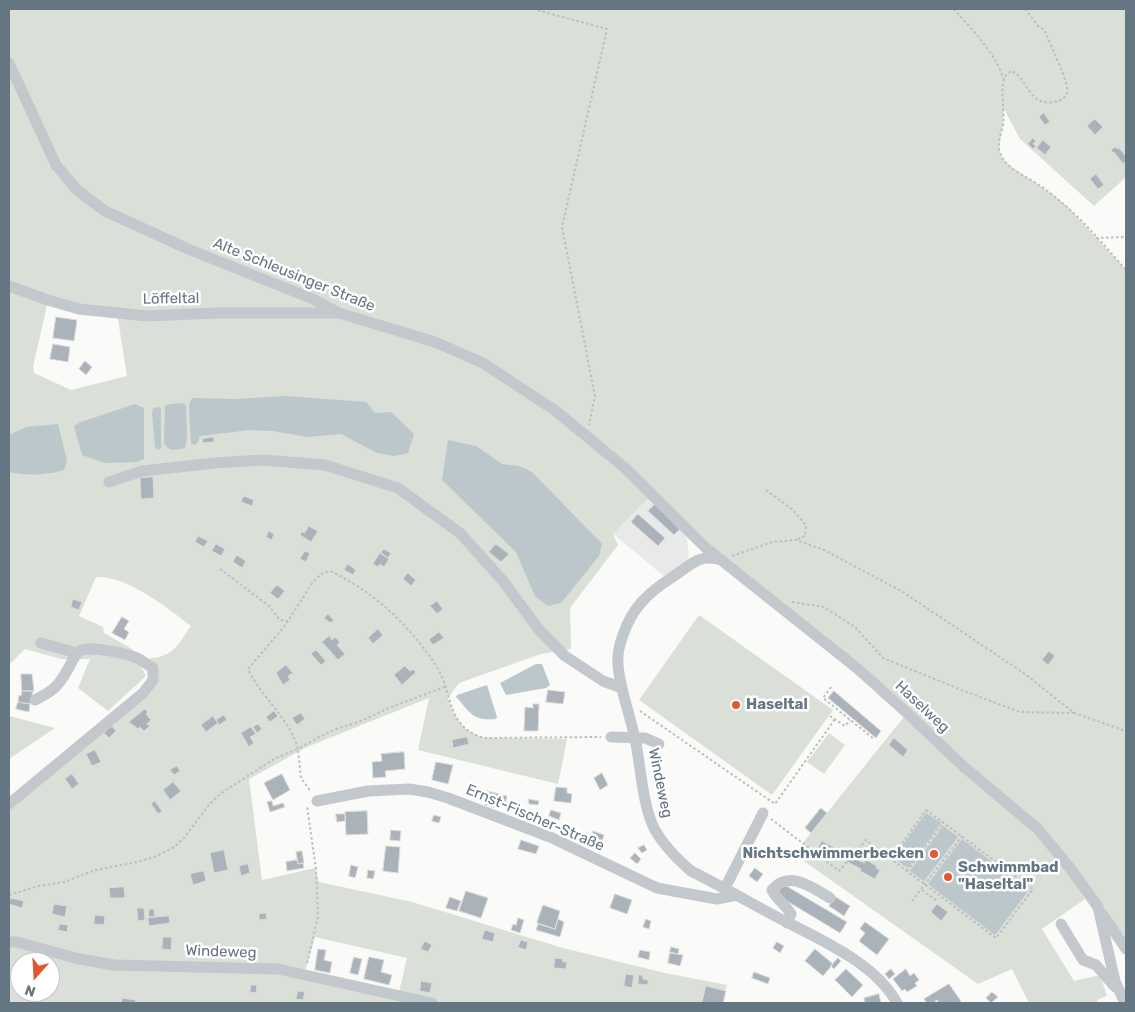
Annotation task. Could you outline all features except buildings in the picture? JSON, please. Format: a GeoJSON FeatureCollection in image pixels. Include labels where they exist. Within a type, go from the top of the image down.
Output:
{"type":"FeatureCollection","features":[{"type":"Feature","properties":{"kind":"street","name":"Alte Schleusinger Straße"},"geometry":{"type":"LineString","coordinates":[[9,63],[56,165],[77,190],[105,211],[188,248],[313,299],[339,313],[435,342],[483,363],[556,411],[625,468],[706,548]]}},
{"type":"Feature","properties":{"kind":"street","name":"Löffeltal"},"geometry":{"type":"LineString","coordinates":[[9,286],[79,309],[148,316],[216,313],[339,313]]}},
{"type":"Feature","properties":{"kind":"street"},"geometry":{"type":"LineString","coordinates":[[109,482],[142,471],[263,460],[325,465],[398,488],[461,534],[503,581],[540,631],[565,656],[603,681],[622,688]]}},
{"type":"Feature","properties":{"kind":"street"},"geometry":{"type":"LineString","coordinates":[[691,534],[694,546],[692,562],[709,557],[722,560]]}},
{"type":"Feature","properties":{"kind":"street","name":"Haselweg"},"geometry":{"type":"LineString","coordinates":[[706,548],[858,669],[963,766],[1038,829],[1070,868],[1126,949]]}},
{"type":"Feature","properties":{"kind":"street","name":"Windeweg"},"geometry":{"type":"LineString","coordinates":[[692,562],[683,571],[650,592],[634,611],[623,635],[618,663],[622,688],[635,738],[648,814],[654,828],[676,858],[691,871],[834,948],[873,974],[890,990],[897,1003]]}},
{"type":"Feature","properties":{"kind":"street"},"geometry":{"type":"LineString","coordinates":[[41,643],[77,653]]}},
{"type":"Feature","properties":{"kind":"street"},"geometry":{"type":"LineString","coordinates":[[9,804],[144,693],[153,680],[152,668],[124,654],[82,649],[77,653],[67,672],[52,691],[35,700]]}},
{"type":"Feature","properties":{"kind":"street"},"geometry":{"type":"LineString","coordinates":[[611,737],[645,738],[659,744]]}},
{"type":"Feature","properties":{"kind":"street","name":"Ernst-Fischer-Straße"},"geometry":{"type":"LineString","coordinates":[[317,801],[368,791],[409,789],[428,792],[550,837],[657,888],[717,899],[737,895]]}},
{"type":"Feature","properties":{"kind":"street"},"geometry":{"type":"LineString","coordinates":[[724,888],[763,813]]}},
{"type":"Feature","properties":{"kind":"street"},"geometry":{"type":"LineString","coordinates":[[787,922],[792,914],[775,897],[772,890],[777,884],[788,880],[803,882],[830,898]]}},
{"type":"Feature","properties":{"kind":"street","name":"Haselweg"},"geometry":{"type":"LineString","coordinates":[[1098,907],[1112,963],[1123,996]]}},
{"type":"Feature","properties":{"kind":"street"},"geometry":{"type":"LineString","coordinates":[[1061,924],[1083,960],[1100,969],[1123,996]]}},
{"type":"Feature","properties":{"kind":"street","name":"Windeweg"},"geometry":{"type":"LineString","coordinates":[[9,942],[18,942],[79,959],[114,965],[278,969],[432,1003]]}},
{"type":"Feature","properties":{"kind":"path"},"geometry":{"type":"LineString","coordinates":[[532,9],[607,29],[562,227],[595,396],[587,437]]}},
{"type":"Feature","properties":{"kind":"path"},"geometry":{"type":"LineString","coordinates":[[954,9],[991,54],[1004,80]]}},
{"type":"Feature","properties":{"kind":"path"},"geometry":{"type":"LineString","coordinates":[[1025,9],[1046,34],[1068,87],[1065,97],[1059,101],[1046,102],[1030,94],[1016,72],[1006,73],[1004,80],[1003,123],[999,146],[1000,154],[1009,165],[1068,206],[1126,270]]}},
{"type":"Feature","properties":{"kind":"path"},"geometry":{"type":"LineString","coordinates":[[1096,238],[1126,237]]}},
{"type":"Feature","properties":{"kind":"path"},"geometry":{"type":"LineString","coordinates":[[722,560],[772,542],[796,540],[805,536],[806,525],[792,509],[766,490]]}},
{"type":"Feature","properties":{"kind":"path"},"geometry":{"type":"LineString","coordinates":[[796,540],[824,550],[903,592],[1025,674],[1074,713]]}},
{"type":"Feature","properties":{"kind":"path"},"geometry":{"type":"LineString","coordinates":[[220,569],[269,606],[280,620],[288,621]]}},
{"type":"Feature","properties":{"kind":"path"},"geometry":{"type":"LineString","coordinates":[[304,975],[318,917],[316,869],[306,806],[317,801],[301,778],[298,749],[288,728],[252,679],[248,669],[288,621],[313,582],[321,574],[330,571],[348,579],[394,614],[436,664],[443,678],[451,708],[458,721],[475,736],[485,738],[611,737]]}},
{"type":"Feature","properties":{"kind":"path"},"geometry":{"type":"LineString","coordinates":[[774,604],[790,601],[824,607],[855,627],[883,658],[1020,712],[1074,713],[1126,731]]}},
{"type":"Feature","properties":{"kind":"path"},"geometry":{"type":"LineString","coordinates":[[9,895],[39,886],[64,882],[96,870],[157,856],[174,847],[220,794],[274,759],[336,729],[359,722],[391,707],[445,687]]}},
{"type":"Feature","properties":{"kind":"path"},"geometry":{"type":"LineString","coordinates":[[831,687],[823,698],[874,739]]}},
{"type":"Feature","properties":{"kind":"path"},"geometry":{"type":"LineString","coordinates":[[639,710],[774,804],[836,719]]}},
{"type":"Feature","properties":{"kind":"path"},"geometry":{"type":"LineString","coordinates":[[830,716],[845,726],[850,720]]}},
{"type":"Feature","properties":{"kind":"path"},"geometry":{"type":"LineString","coordinates":[[763,813],[839,871],[866,840],[925,885],[996,938],[1033,889],[926,810],[891,859]]}},
{"type":"Feature","properties":{"kind":"path"},"geometry":{"type":"LineString","coordinates":[[908,872],[943,822]]}},
{"type":"Feature","properties":{"kind":"path"},"geometry":{"type":"LineString","coordinates":[[912,901],[962,836]]}},
{"type":"Feature","properties":{"kind":"path"},"geometry":{"type":"LineString","coordinates":[[922,890],[937,901]]}},
{"type":"Feature","properties":{"kind":"shaded area"},"geometry":{"type":"Polygon","coordinates":[[[9,9],[1126,9],[1126,179],[1094,206],[1020,139],[1004,109],[999,146],[1000,154],[1009,165],[1067,206],[1126,270],[1126,944],[1038,825],[649,498],[613,534],[618,545],[570,608],[571,649],[541,654],[459,683],[448,698],[453,712],[461,724],[478,736],[485,738],[567,739],[558,784],[418,750],[429,698],[307,747],[249,779],[262,880],[315,868],[319,882],[412,902],[563,948],[665,973],[727,985],[720,1003],[9,1003],[9,804],[153,680],[140,660],[160,657],[172,651],[191,626],[134,587],[108,578],[96,577],[79,616],[103,627],[104,633],[132,649],[146,676],[108,711],[78,688],[90,659],[61,659],[25,649],[9,665],[9,9]],[[48,301],[33,367],[34,373],[71,390],[127,376],[117,313],[48,301]],[[315,937],[304,975],[398,996],[407,958],[315,937]]]}},
{"type":"Feature","properties":{"kind":"shaded area"},"geometry":{"type":"Polygon","coordinates":[[[286,396],[366,402],[375,413],[391,412],[414,434],[408,453],[394,456],[377,453],[341,434],[308,437],[272,431],[250,430],[200,436],[195,445],[191,444],[189,405],[192,398],[236,399],[286,396]]]}},
{"type":"Feature","properties":{"kind":"shaded area"},"geometry":{"type":"Polygon","coordinates":[[[182,403],[186,405],[187,439],[185,448],[170,449],[164,443],[165,405],[182,403]]]}},
{"type":"Feature","properties":{"kind":"shaded area"},"geometry":{"type":"Polygon","coordinates":[[[135,404],[144,408],[144,459],[137,462],[105,463],[82,455],[74,426],[135,404]]]}},
{"type":"Feature","properties":{"kind":"shaded area"},"geometry":{"type":"Polygon","coordinates":[[[153,408],[161,408],[161,448],[158,450],[155,447],[152,414],[153,408]]]}},
{"type":"Feature","properties":{"kind":"shaded area"},"geometry":{"type":"Polygon","coordinates":[[[58,424],[67,461],[64,470],[36,474],[9,472],[9,435],[26,427],[58,424]]]}},
{"type":"Feature","properties":{"kind":"shaded area"},"geometry":{"type":"Polygon","coordinates":[[[448,440],[476,446],[502,464],[519,466],[532,472],[602,544],[599,556],[561,603],[548,606],[535,596],[516,552],[442,480],[448,440]]]}},
{"type":"Feature","properties":{"kind":"shaded area"},"geometry":{"type":"Polygon","coordinates":[[[650,497],[686,531],[689,557],[685,563],[665,577],[613,534],[650,497]]]}},
{"type":"Feature","properties":{"kind":"shaded area","name":"Haseltal"},"geometry":{"type":"Polygon","coordinates":[[[699,615],[833,710],[772,795],[639,700],[699,615]]]}},
{"type":"Feature","properties":{"kind":"shaded area"},"geometry":{"type":"Polygon","coordinates":[[[536,664],[542,664],[550,685],[546,688],[506,695],[500,683],[536,664]]]}},
{"type":"Feature","properties":{"kind":"shaded area"},"geometry":{"type":"Polygon","coordinates":[[[487,685],[496,719],[482,719],[473,715],[456,697],[457,695],[487,685]]]}},
{"type":"Feature","properties":{"kind":"shaded area","name":"Schwimmbad \"Haseltal\""},"geometry":{"type":"Polygon","coordinates":[[[907,713],[1038,829],[1085,899],[1042,929],[1074,981],[1100,975],[1107,996],[1097,1000],[1098,1003],[1029,1003],[1012,969],[978,984],[794,854],[907,713]]]}},
{"type":"Feature","properties":{"kind":"shaded area"},"geometry":{"type":"Polygon","coordinates":[[[9,716],[55,728],[9,759],[9,716]]]}},
{"type":"Feature","properties":{"kind":"shaded area"},"geometry":{"type":"Polygon","coordinates":[[[829,733],[845,745],[824,774],[807,762],[829,733]]]}},
{"type":"Feature","properties":{"kind":"shaded area"},"geometry":{"type":"Polygon","coordinates":[[[926,813],[941,823],[908,868],[893,858],[926,813]]]}},
{"type":"Feature","properties":{"kind":"shaded area","name":"Nichtschwimmerbecken"},"geometry":{"type":"Polygon","coordinates":[[[943,826],[958,837],[924,881],[910,871],[943,826]]]}},
{"type":"Feature","properties":{"kind":"shaded area"},"geometry":{"type":"Polygon","coordinates":[[[962,839],[1029,890],[995,935],[928,884],[962,839]]]}},
{"type":"Feature","properties":{"kind":"place","name":"Haseltal"},"geometry":{"type":"Point","coordinates":[736,705]}},
{"type":"Feature","properties":{"kind":"place","name":"Nichtschwimmerbecken"},"geometry":{"type":"Point","coordinates":[934,854]}},
{"type":"Feature","properties":{"kind":"place","name":"Schwimmbad \"Haseltal\""},"geometry":{"type":"Point","coordinates":[948,877]}}]}
